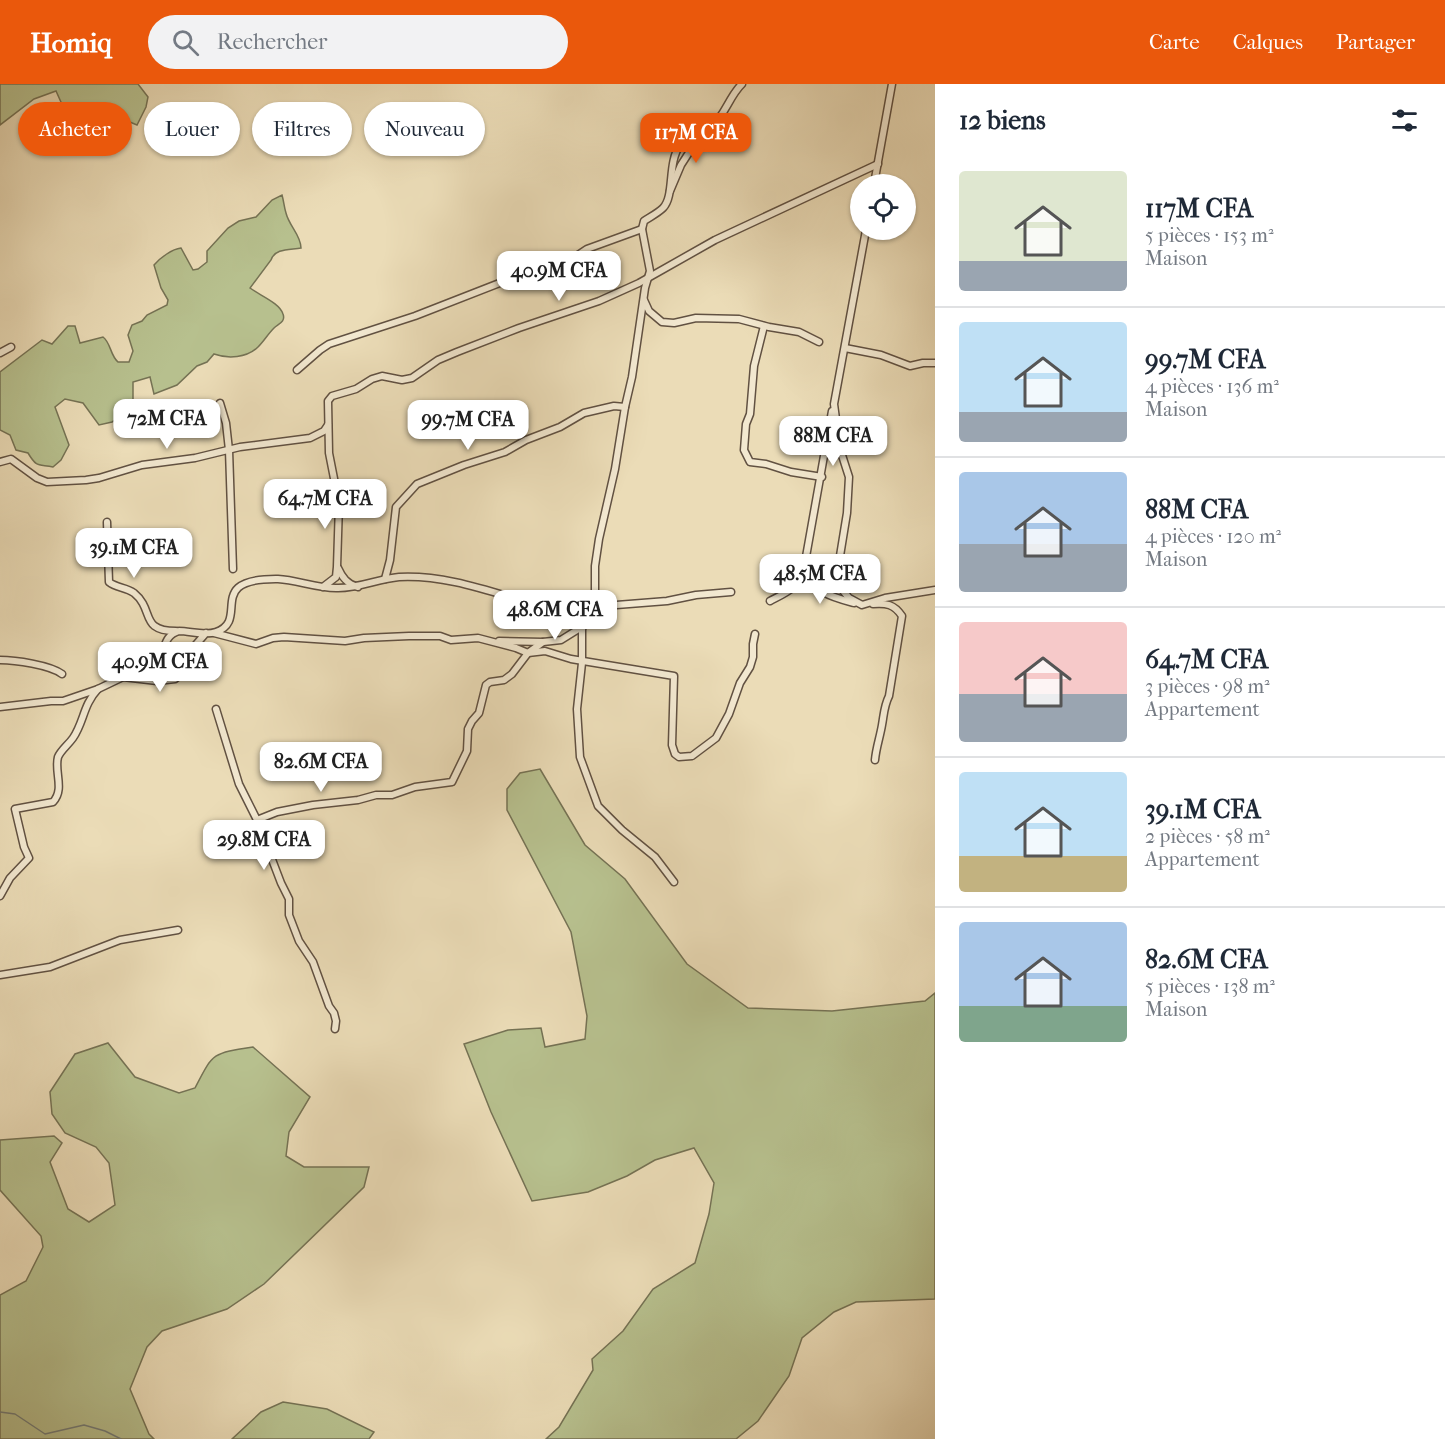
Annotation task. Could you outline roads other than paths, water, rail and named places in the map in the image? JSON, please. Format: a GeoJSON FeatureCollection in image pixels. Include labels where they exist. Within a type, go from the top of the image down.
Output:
{"type":"FeatureCollection","features":[{"type":"Feature","properties":{"kind":"street"},"geometry":{"type":"LineString","coordinates":[[669,194],[681,165],[690,151],[712,126],[732,94],[742,84]]}},
{"type":"Feature","properties":{"kind":"street"},"geometry":{"type":"LineString","coordinates":[[876,174],[892,84]]}},
{"type":"Feature","properties":{"kind":"street"},"geometry":{"type":"LineString","coordinates":[[674,882],[655,856],[622,830],[598,806],[594,797],[580,757],[579,745],[578,709],[582,629],[595,598],[596,551],[615,469],[650,271],[642,229],[644,221],[663,208],[668,201],[672,164],[680,145],[695,132],[712,126]]}},
{"type":"Feature","properties":{"kind":"street"},"geometry":{"type":"LineString","coordinates":[[323,587],[336,577],[338,567],[339,504],[329,453],[328,401],[332,396],[356,389],[382,376],[402,380],[412,378],[438,360],[519,328],[599,301],[648,278],[715,240],[878,164]]}},
{"type":"Feature","properties":{"kind":"street"},"geometry":{"type":"LineString","coordinates":[[297,370],[329,344],[415,316],[515,277],[532,274],[569,261],[587,249],[642,229]]}},
{"type":"Feature","properties":{"kind":"street"},"geometry":{"type":"LineString","coordinates":[[770,601],[796,586],[802,577],[864,240]]}},
{"type":"Feature","properties":{"kind":"street"},"geometry":{"type":"LineString","coordinates":[[644,300],[649,311],[662,322],[674,323],[707,318],[739,320],[799,332],[819,342]]}},
{"type":"Feature","properties":{"kind":"street"},"geometry":{"type":"LineString","coordinates":[[764,326],[754,366],[750,414],[746,424],[744,450],[747,459],[750,462],[766,464],[791,472],[822,477]]}},
{"type":"Feature","properties":{"kind":"street"},"geometry":{"type":"LineString","coordinates":[[0,353],[11,347]]}},
{"type":"Feature","properties":{"kind":"street"},"geometry":{"type":"LineString","coordinates":[[845,348],[880,355],[910,366],[935,363]]}},
{"type":"Feature","properties":{"kind":"street"},"geometry":{"type":"LineString","coordinates":[[220,403],[226,423],[229,450],[233,569]]}},
{"type":"Feature","properties":{"kind":"street"},"geometry":{"type":"LineString","coordinates":[[834,404],[840,448],[849,477],[847,513],[839,562],[840,587],[849,598],[862,605],[885,597],[935,591]]}},
{"type":"Feature","properties":{"kind":"street"},"geometry":{"type":"LineString","coordinates":[[385,579],[390,560],[396,507],[417,484],[505,452],[526,440],[560,427],[584,413],[614,406],[625,407]]}},
{"type":"Feature","properties":{"kind":"street"},"geometry":{"type":"LineString","coordinates":[[0,462],[11,459],[37,478],[47,482],[99,478],[142,465],[310,438],[324,431],[329,425]]}},
{"type":"Feature","properties":{"kind":"street"},"geometry":{"type":"LineString","coordinates":[[107,522],[109,582],[113,586],[122,587],[137,595],[156,629],[162,631],[214,633],[256,644],[284,637],[345,641],[409,636],[440,636],[452,640],[478,638],[543,642],[561,640],[577,630],[584,622]]}},
{"type":"Feature","properties":{"kind":"street"},"geometry":{"type":"LineString","coordinates":[[338,567],[344,579],[358,587]]}},
{"type":"Feature","properties":{"kind":"street"},"geometry":{"type":"LineString","coordinates":[[804,568],[811,582],[824,594],[862,605],[886,603],[897,608],[902,616],[889,696],[884,705],[875,760]]}},
{"type":"Feature","properties":{"kind":"street"},"geometry":{"type":"LineString","coordinates":[[214,633],[228,624],[235,590],[253,580],[280,579],[323,587],[351,588],[385,579],[438,578],[545,606],[579,610],[731,592]]}},
{"type":"Feature","properties":{"kind":"street"},"geometry":{"type":"LineString","coordinates":[[0,707],[63,701],[98,689],[137,666],[160,658],[164,643],[169,636],[179,631]]}},
{"type":"Feature","properties":{"kind":"street"},"geometry":{"type":"LineString","coordinates":[[123,676],[158,681],[175,679],[181,674],[192,649],[206,633]]}},
{"type":"Feature","properties":{"kind":"street"},"geometry":{"type":"LineString","coordinates":[[490,640],[528,653],[545,651],[674,676],[672,745],[675,754],[692,756],[716,738],[729,714],[740,683],[750,667],[755,634]]}},
{"type":"Feature","properties":{"kind":"street"},"geometry":{"type":"LineString","coordinates":[[257,820],[277,812],[358,800],[376,795],[392,795],[415,787],[452,782],[467,751],[468,729],[479,713],[486,685],[490,682],[504,680],[512,674],[528,653],[543,642]]}},
{"type":"Feature","properties":{"kind":"street"},"geometry":{"type":"LineString","coordinates":[[0,660],[32,664],[62,674]]}},
{"type":"Feature","properties":{"kind":"street"},"geometry":{"type":"LineString","coordinates":[[0,896],[10,878],[28,858],[15,810],[56,800],[59,784],[58,756],[73,737],[88,700],[98,689]]}},
{"type":"Feature","properties":{"kind":"street"},"geometry":{"type":"LineString","coordinates":[[216,709],[239,784],[257,820],[289,899],[289,915],[299,941],[313,962],[329,1006],[334,1013],[335,1029]]}},
{"type":"Feature","properties":{"kind":"street"},"geometry":{"type":"LineString","coordinates":[[0,975],[50,967],[120,940],[178,930]]}},
{"type":"Feature","properties":{"kind":"waterway"},"geometry":{"type":"LineString","coordinates":[[0,1412],[15,1414],[45,1434],[84,1425],[105,1431],[121,1439]]}}]}
